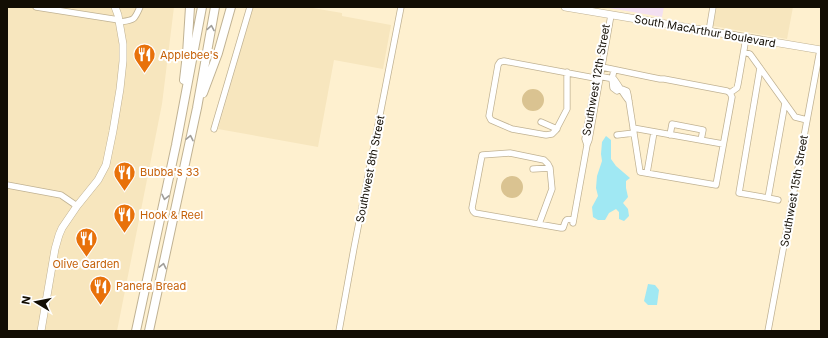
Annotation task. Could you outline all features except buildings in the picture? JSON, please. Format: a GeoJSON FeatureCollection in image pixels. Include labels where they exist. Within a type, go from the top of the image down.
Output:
{"type":"FeatureCollection","features":[{"type":"Feature","properties":{"kind":"highway"},"geometry":{"type":"LineString","coordinates":[[183,109],[190,7]]}},
{"type":"Feature","properties":{"kind":"highway"},"geometry":{"type":"LineString","coordinates":[[136,331],[183,109],[202,7]]}},
{"type":"Feature","properties":{"kind":"highway"},"geometry":{"type":"LineString","coordinates":[[149,331],[197,108],[215,7]]}},
{"type":"Feature","properties":{"kind":"highway"},"geometry":{"type":"LineString","coordinates":[[197,108],[211,73],[231,7]]}},
{"type":"Feature","properties":{"kind":"main road"},"geometry":{"type":"LineString","coordinates":[[41,331],[55,249],[59,235],[66,221],[98,180],[106,165],[113,135],[122,73],[123,44],[115,7]]}},
{"type":"Feature","properties":{"kind":"main road","name":"South MacArthur Boulevard"},"geometry":{"type":"LineString","coordinates":[[565,7],[820,50]]}},
{"type":"Feature","properties":{"kind":"street"},"geometry":{"type":"LineString","coordinates":[[36,7],[119,21],[136,18],[140,7]]}},
{"type":"Feature","properties":{"kind":"street"},"geometry":{"type":"LineString","coordinates":[[214,128],[250,7]]}},
{"type":"Feature","properties":{"kind":"street","name":"Southwest 8th Street"},"geometry":{"type":"LineString","coordinates":[[339,331],[401,7]]}},
{"type":"Feature","properties":{"kind":"street"},"geometry":{"type":"LineString","coordinates":[[709,31],[713,7]]}},
{"type":"Feature","properties":{"kind":"street","name":"Southwest 12th Street"},"geometry":{"type":"LineString","coordinates":[[598,77],[602,67],[609,14]]}},
{"type":"Feature","properties":{"kind":"street","name":"Southwest 12th Street"},"geometry":{"type":"LineString","coordinates":[[539,224],[562,228],[567,219],[573,222],[586,145],[585,139],[609,14]]}},
{"type":"Feature","properties":{"kind":"street"},"geometry":{"type":"LineString","coordinates":[[729,92],[738,84],[746,38]]}},
{"type":"Feature","properties":{"kind":"street","name":"Southwest 15th Street"},"geometry":{"type":"LineString","coordinates":[[768,331],[820,50]]}},
{"type":"Feature","properties":{"kind":"street"},"geometry":{"type":"LineString","coordinates":[[744,52],[750,54],[795,117],[807,120]]}},
{"type":"Feature","properties":{"kind":"street"},"geometry":{"type":"LineString","coordinates":[[567,72],[567,109],[555,132],[549,135],[512,129],[491,120],[489,116],[498,65],[500,62],[504,61],[614,79],[622,89],[622,93],[629,101],[640,172],[716,185],[732,97],[729,92],[664,79],[656,75],[650,77],[602,67]]}},
{"type":"Feature","properties":{"kind":"street"},"geometry":{"type":"LineString","coordinates":[[760,68],[739,193],[778,200]]}},
{"type":"Feature","properties":{"kind":"street"},"geometry":{"type":"LineString","coordinates":[[612,79],[614,70]]}},
{"type":"Feature","properties":{"kind":"street"},"geometry":{"type":"LineString","coordinates":[[768,198],[785,103]]}},
{"type":"Feature","properties":{"kind":"street"},"geometry":{"type":"LineString","coordinates":[[541,122],[557,129]]}},
{"type":"Feature","properties":{"kind":"street"},"geometry":{"type":"LineString","coordinates":[[670,134],[672,124],[703,130],[701,140]]}},
{"type":"Feature","properties":{"kind":"street"},"geometry":{"type":"LineString","coordinates":[[617,135],[634,130],[670,134],[723,144]]}},
{"type":"Feature","properties":{"kind":"street"},"geometry":{"type":"LineString","coordinates":[[647,173],[654,132]]}},
{"type":"Feature","properties":{"kind":"street"},"geometry":{"type":"LineString","coordinates":[[505,153],[517,154],[547,161],[550,168],[552,189],[539,224],[475,213],[473,211],[472,208],[482,155],[505,153]]}},
{"type":"Feature","properties":{"kind":"street"},"geometry":{"type":"LineString","coordinates":[[533,169],[550,168]]}},
{"type":"Feature","properties":{"kind":"street"},"geometry":{"type":"LineString","coordinates":[[7,185],[61,195],[77,206]]}},
{"type":"Feature","properties":{"kind":"shaded area"},"geometry":{"type":"Polygon","coordinates":[[[7,7],[174,7],[162,104],[117,331],[7,331],[7,7]]]}},
{"type":"Feature","properties":{"kind":"shaded area"},"geometry":{"type":"Polygon","coordinates":[[[253,7],[307,7],[342,13],[342,16],[391,25],[383,69],[334,60],[318,147],[218,129],[253,7]]]}},
{"type":"Feature","properties":{"kind":"shaded area"},"geometry":{"type":"Polygon","coordinates":[[[603,7],[664,7],[662,17],[603,7]]]}},
{"type":"Feature","properties":{"kind":"shaded area"},"geometry":{"type":"Polygon","coordinates":[[[717,7],[793,7],[787,39],[713,26],[717,7]]]}},
{"type":"Feature","properties":{"kind":"shaded area"},"geometry":{"type":"Polygon","coordinates":[[[529,89],[537,89],[544,96],[544,104],[537,111],[529,111],[522,104],[522,96],[529,89]]]}},
{"type":"Feature","properties":{"kind":"shaded area"},"geometry":{"type":"Polygon","coordinates":[[[508,176],[516,176],[523,183],[523,191],[516,198],[508,198],[501,191],[501,183],[508,176]]]}},
{"type":"Feature","properties":{"kind":"water"},"geometry":{"type":"Polygon","coordinates":[[[606,136],[611,140],[611,159],[616,166],[630,178],[626,181],[628,197],[623,203],[628,209],[629,216],[624,221],[619,219],[619,212],[616,209],[609,213],[605,220],[598,220],[593,217],[592,207],[598,196],[596,188],[597,176],[602,161],[602,142],[606,136]]]}},
{"type":"Feature","properties":{"kind":"water"},"geometry":{"type":"Polygon","coordinates":[[[648,284],[655,285],[659,290],[657,305],[648,305],[644,301],[648,284]]]}},
{"type":"Feature","properties":{"kind":"place","name":"Applebee's"},"geometry":{"type":"Point","coordinates":[145,74]}},
{"type":"Feature","properties":{"kind":"place","name":"Bubba's 33"},"geometry":{"type":"Point","coordinates":[124,192]}},
{"type":"Feature","properties":{"kind":"place","name":"Hook & Reel"},"geometry":{"type":"Point","coordinates":[124,234]}},
{"type":"Feature","properties":{"kind":"place","name":"Olive Garden"},"geometry":{"type":"Point","coordinates":[86,258]}},
{"type":"Feature","properties":{"kind":"place","name":"Panera Bread"},"geometry":{"type":"Point","coordinates":[101,306]}}]}
